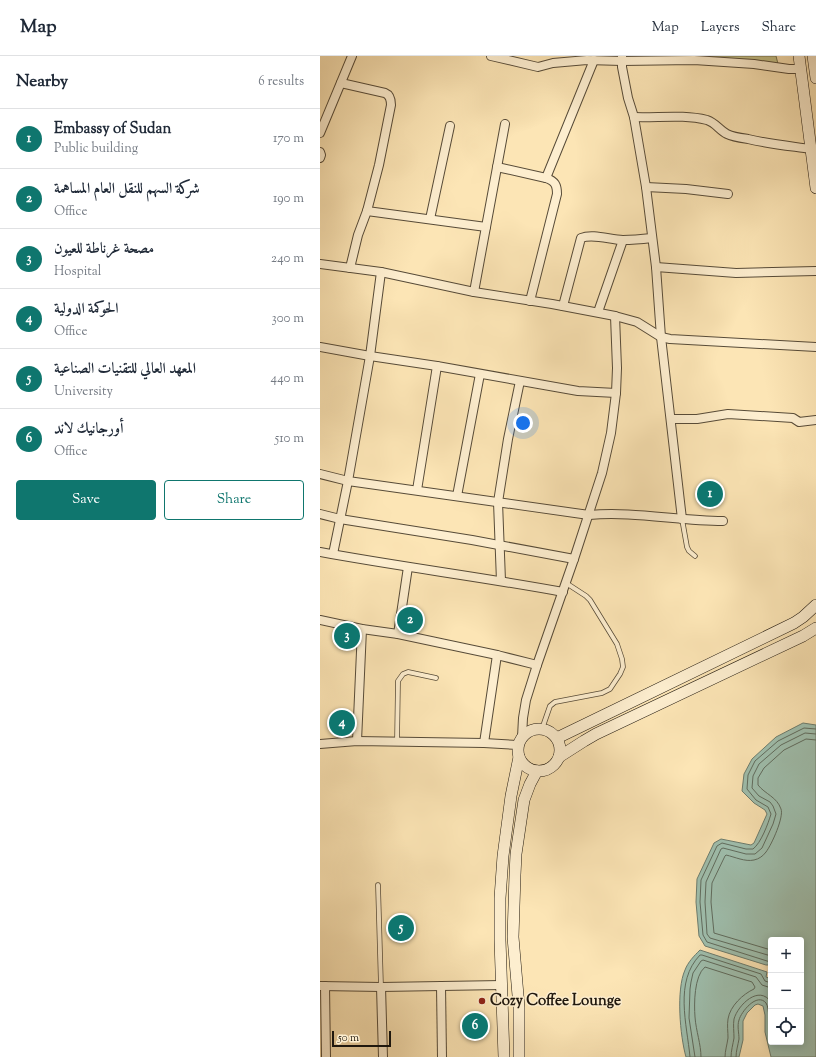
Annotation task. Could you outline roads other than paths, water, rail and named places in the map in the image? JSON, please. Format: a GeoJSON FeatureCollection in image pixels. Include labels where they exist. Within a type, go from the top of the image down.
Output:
{"type":"FeatureCollection","features":[{"type":"Feature","properties":{"kind":"street"},"geometry":{"type":"LineString","coordinates":[[320,133],[352,56]]}},
{"type":"Feature","properties":{"kind":"street"},"geometry":{"type":"LineString","coordinates":[[491,56],[538,67],[553,63],[622,59],[694,60],[800,68]]}},
{"type":"Feature","properties":{"kind":"street"},"geometry":{"type":"LineString","coordinates":[[799,56],[816,188]]}},
{"type":"Feature","properties":{"kind":"street"},"geometry":{"type":"LineString","coordinates":[[813,56],[816,78]]}},
{"type":"Feature","properties":{"kind":"street"},"geometry":{"type":"LineString","coordinates":[[622,59],[622,68],[634,116],[646,187],[656,267],[661,337],[682,519]]}},
{"type":"Feature","properties":{"kind":"street"},"geometry":{"type":"LineString","coordinates":[[546,178],[594,60]]}},
{"type":"Feature","properties":{"kind":"street"},"geometry":{"type":"LineString","coordinates":[[340,83],[385,93],[388,94],[391,100],[367,211],[358,235],[350,268]]}},
{"type":"Feature","properties":{"kind":"street"},"geometry":{"type":"LineString","coordinates":[[634,116],[649,118],[686,117],[707,120],[714,123],[726,134],[770,144],[811,149]]}},
{"type":"Feature","properties":{"kind":"street"},"geometry":{"type":"LineString","coordinates":[[474,292],[505,124]]}},
{"type":"Feature","properties":{"kind":"street"},"geometry":{"type":"LineString","coordinates":[[430,219],[450,126]]}},
{"type":"Feature","properties":{"kind":"street"},"geometry":{"type":"LineString","coordinates":[[320,152],[320,158]]}},
{"type":"Feature","properties":{"kind":"street"},"geometry":{"type":"LineString","coordinates":[[497,167],[546,178],[556,183],[557,194],[530,301]]}},
{"type":"Feature","properties":{"kind":"street"},"geometry":{"type":"LineString","coordinates":[[646,187],[686,189],[728,194]]}},
{"type":"Feature","properties":{"kind":"street"},"geometry":{"type":"LineString","coordinates":[[367,211],[486,227]]}},
{"type":"Feature","properties":{"kind":"street"},"geometry":{"type":"LineString","coordinates":[[564,306],[582,238],[587,236],[623,240],[652,238]]}},
{"type":"Feature","properties":{"kind":"street"},"geometry":{"type":"LineString","coordinates":[[598,312],[623,240]]}},
{"type":"Feature","properties":{"kind":"street"},"geometry":{"type":"LineString","coordinates":[[320,264],[381,272],[474,292],[598,312],[637,322],[661,337],[670,339],[816,347]]}},
{"type":"Feature","properties":{"kind":"street"},"geometry":{"type":"LineString","coordinates":[[656,267],[736,273],[816,271]]}},
{"type":"Feature","properties":{"kind":"street"},"geometry":{"type":"LineString","coordinates":[[333,554],[348,481],[370,356],[381,272]]}},
{"type":"Feature","properties":{"kind":"street"},"geometry":{"type":"LineString","coordinates":[[504,1057],[499,926],[501,877],[510,800],[520,746],[524,709],[537,665],[563,592],[602,473],[609,440],[616,393],[617,355],[615,316]]}},
{"type":"Feature","properties":{"kind":"street"},"geometry":{"type":"LineString","coordinates":[[320,347],[578,391],[616,393]]}},
{"type":"Feature","properties":{"kind":"street"},"geometry":{"type":"LineString","coordinates":[[417,490],[437,366]]}},
{"type":"Feature","properties":{"kind":"street"},"geometry":{"type":"LineString","coordinates":[[457,496],[480,374]]}},
{"type":"Feature","properties":{"kind":"street"},"geometry":{"type":"LineString","coordinates":[[501,581],[498,502],[508,439],[520,381]]}},
{"type":"Feature","properties":{"kind":"street"},"geometry":{"type":"LineString","coordinates":[[671,419],[697,419],[728,414],[793,418],[799,422],[816,420]]}},
{"type":"Feature","properties":{"kind":"street"},"geometry":{"type":"LineString","coordinates":[[320,474],[348,481],[589,515],[610,513],[723,521]]}},
{"type":"Feature","properties":{"kind":"street"},"geometry":{"type":"LineString","coordinates":[[320,514],[340,519],[574,559]]}},
{"type":"Feature","properties":{"kind":"street"},"geometry":{"type":"LineString","coordinates":[[320,552],[563,592]]}},
{"type":"Feature","properties":{"kind":"street"},"geometry":{"type":"LineString","coordinates":[[398,634],[408,567]]}},
{"type":"Feature","properties":{"kind":"street"},"geometry":{"type":"LineString","coordinates":[[556,738],[794,623],[804,617],[816,605]]}},
{"type":"Feature","properties":{"kind":"street"},"geometry":{"type":"LineString","coordinates":[[320,620],[362,629],[398,634],[537,665]]}},
{"type":"Feature","properties":{"kind":"street"},"geometry":{"type":"LineString","coordinates":[[559,757],[596,734],[803,636],[816,628]]}},
{"type":"Feature","properties":{"kind":"street"},"geometry":{"type":"LineString","coordinates":[[357,741],[362,629]]}},
{"type":"Feature","properties":{"kind":"street"},"geometry":{"type":"LineString","coordinates":[[484,743],[497,655]]}},
{"type":"Feature","properties":{"kind":"street"},"geometry":{"type":"LineString","coordinates":[[535,729],[548,730],[553,733],[556,738],[560,744],[560,750],[557,762],[553,766],[543,771],[537,771],[528,768],[521,761],[520,746],[528,732],[535,729]]}},
{"type":"Feature","properties":{"kind":"street"},"geometry":{"type":"LineString","coordinates":[[320,744],[357,741],[484,743],[520,746]]}},
{"type":"Feature","properties":{"kind":"street"},"geometry":{"type":"LineString","coordinates":[[519,1057],[519,1007],[513,937],[514,875],[524,800],[537,771]]}},
{"type":"Feature","properties":{"kind":"street"},"geometry":{"type":"LineString","coordinates":[[326,1057],[323,986],[382,987],[502,985]]}},
{"type":"Feature","properties":{"kind":"street"},"geometry":{"type":"LineString","coordinates":[[441,986],[442,1057]]}},
{"type":"Feature","properties":{"kind":"street"},"geometry":{"type":"LineString","coordinates":[[382,987],[383,1057]]}},
{"type":"Feature","properties":{"kind":"lane"},"geometry":{"type":"LineString","coordinates":[[682,519],[687,547],[695,556]]}},
{"type":"Feature","properties":{"kind":"lane"},"geometry":{"type":"LineString","coordinates":[[542,729],[550,706],[555,702],[602,693],[610,689],[623,667],[618,644],[590,600],[566,583]]}},
{"type":"Feature","properties":{"kind":"lane"},"geometry":{"type":"LineString","coordinates":[[397,742],[398,681],[403,674],[408,672],[436,678]]}},
{"type":"Feature","properties":{"kind":"lane"},"geometry":{"type":"LineString","coordinates":[[378,885],[382,987]]}},
{"type":"Feature","properties":{"kind":"water"},"geometry":{"type":"Polygon","coordinates":[[[803,723],[816,725],[816,1057],[771,1057],[768,1045],[804,1045],[804,937],[768,937],[768,965],[766,965],[705,946],[699,936],[696,902],[697,879],[714,843],[721,839],[751,845],[754,843],[767,814],[765,810],[754,803],[742,791],[744,774],[752,759],[776,737],[803,723]]]}},
{"type":"Feature","properties":{"kind":"water"},"geometry":{"type":"Polygon","coordinates":[[[700,950],[767,972],[766,977],[768,978],[768,1044],[765,1032],[765,1015],[763,1006],[758,1004],[747,1013],[743,1021],[743,1040],[739,1057],[686,1057],[682,1037],[680,1013],[682,979],[686,967],[691,959],[700,950]]]}},
{"type":"Feature","properties":{"kind":"place","name":"Embassy of Sudan"},"geometry":{"type":"Point","coordinates":[710,494]}},
{"type":"Feature","properties":{"kind":"place","name":"شركة السهم للنقل العام المساهمة"},"geometry":{"type":"Point","coordinates":[410,620]}},
{"type":"Feature","properties":{"kind":"place","name":"مصحة غرناطة للعيون"},"geometry":{"type":"Point","coordinates":[347,636]}},
{"type":"Feature","properties":{"kind":"place","name":"الحوكمة الدولية"},"geometry":{"type":"Point","coordinates":[342,723]}},
{"type":"Feature","properties":{"kind":"place","name":"المعهد العالي للتقنيات الصناعية"},"geometry":{"type":"Point","coordinates":[401,928]}},
{"type":"Feature","properties":{"kind":"place","name":"Cozy Coffee Lounge"},"geometry":{"type":"Point","coordinates":[482,1001]}},
{"type":"Feature","properties":{"kind":"place","name":"أورجانيك لاند"},"geometry":{"type":"Point","coordinates":[475,1026]}}]}
